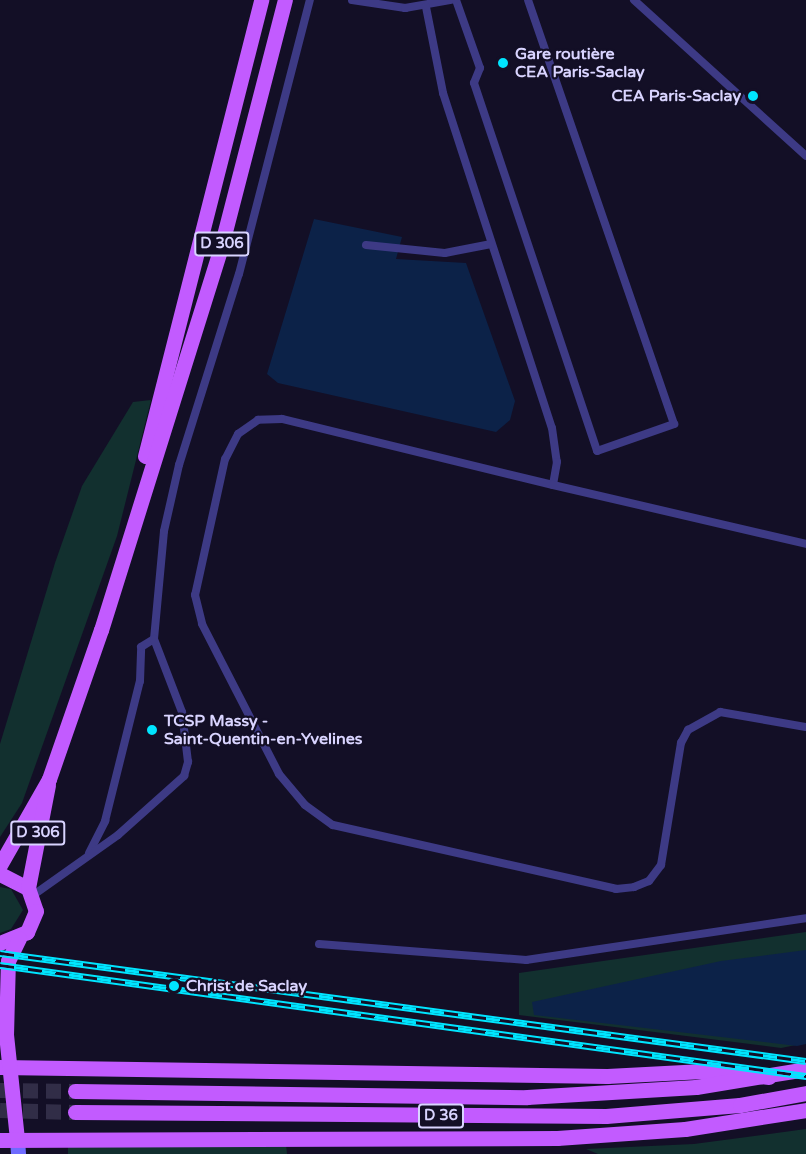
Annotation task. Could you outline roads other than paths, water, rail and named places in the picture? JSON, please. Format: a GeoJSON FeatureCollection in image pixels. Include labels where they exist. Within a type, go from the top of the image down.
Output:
{"type":"FeatureCollection","features":[{"type":"Feature","properties":{"kind":"main road","name":"D 306"},"geometry":{"type":"LineString","coordinates":[[142,483],[155,410],[261,0]]}},
{"type":"Feature","properties":{"kind":"main road","name":"D 306"},"geometry":{"type":"LineString","coordinates":[[30,892],[49,779],[101,630],[142,483],[222,243],[285,0]]}},
{"type":"Feature","properties":{"kind":"main road","name":"D 306"},"geometry":{"type":"LineString","coordinates":[[0,865],[49,779]]}},
{"type":"Feature","properties":{"kind":"main road"},"geometry":{"type":"LineString","coordinates":[[0,874],[30,892],[34,918],[19,938],[8,961],[5,1067],[17,1147]]}},
{"type":"Feature","properties":{"kind":"main road"},"geometry":{"type":"LineString","coordinates":[[0,944],[19,938]]}},
{"type":"Feature","properties":{"kind":"main road","name":"D 36"},"geometry":{"type":"LineString","coordinates":[[5,1067],[607,1076],[703,1071],[768,1077]]}},
{"type":"Feature","properties":{"kind":"main road","name":"D 36"},"geometry":{"type":"LineString","coordinates":[[75,1091],[527,1097],[768,1077],[806,1069]]}},
{"type":"Feature","properties":{"kind":"main road","name":"D 36"},"geometry":{"type":"LineString","coordinates":[[75,1112],[606,1116],[740,1105],[806,1093]]}},
{"type":"Feature","properties":{"kind":"main road","name":"D 36"},"geometry":{"type":"LineString","coordinates":[[0,1140],[17,1147],[557,1138],[685,1129],[806,1110]]}},
{"type":"Feature","properties":{"kind":"lane"},"geometry":{"type":"LineString","coordinates":[[30,892],[87,856],[168,794],[188,762],[182,712],[154,639],[164,531],[179,465],[239,274],[310,0]]}},
{"type":"Feature","properties":{"kind":"lane"},"geometry":{"type":"LineString","coordinates":[[352,0],[426,7],[451,0]]}},
{"type":"Feature","properties":{"kind":"lane"},"geometry":{"type":"LineString","coordinates":[[456,0],[480,68],[474,83],[597,451],[674,424],[528,0]]}},
{"type":"Feature","properties":{"kind":"lane"},"geometry":{"type":"LineString","coordinates":[[634,0],[806,156]]}},
{"type":"Feature","properties":{"kind":"lane"},"geometry":{"type":"LineString","coordinates":[[426,7],[443,93],[552,428],[557,462],[553,485]]}},
{"type":"Feature","properties":{"kind":"lane"},"geometry":{"type":"LineString","coordinates":[[366,245],[445,254],[491,244]]}},
{"type":"Feature","properties":{"kind":"lane"},"geometry":{"type":"LineString","coordinates":[[806,544],[282,419],[258,420],[238,435],[225,459],[195,595],[202,624],[274,764],[305,805],[333,825],[616,889],[634,887],[649,881],[661,865],[681,743],[688,730],[720,712],[806,727]]}},
{"type":"Feature","properties":{"kind":"lane"},"geometry":{"type":"LineString","coordinates":[[87,856],[105,821],[140,681],[141,647],[154,639]]}},
{"type":"Feature","properties":{"kind":"lane"},"geometry":{"type":"LineString","coordinates":[[319,944],[526,960],[806,918]]}},
{"type":"Feature","properties":{"kind":"water"},"geometry":{"type":"Polygon","coordinates":[[[314,219],[402,237],[396,259],[466,263],[515,401],[510,420],[496,432],[278,383],[267,374],[314,219]]]}},
{"type":"Feature","properties":{"kind":"water"},"geometry":{"type":"Polygon","coordinates":[[[806,950],[806,1044],[797,1046],[534,1015],[532,1002],[721,961],[806,950]]]}},
{"type":"Feature","properties":{"kind":"tunnel"},"geometry":{"type":"LineString","coordinates":[[0,1090],[75,1091]]}},
{"type":"Feature","properties":{"kind":"tunnel"},"geometry":{"type":"LineString","coordinates":[[0,1110],[75,1112]]}},
{"type":"Feature","properties":{"kind":"railway"},"geometry":{"type":"LineString","coordinates":[[0,953],[806,1061]]}},
{"type":"Feature","properties":{"kind":"railway"},"geometry":{"type":"LineString","coordinates":[[0,965],[806,1076]]}},
{"type":"Feature","properties":{"kind":"place","name":"Gare routière CEA Paris-Saclay"},"geometry":{"type":"Point","coordinates":[503,63]}},
{"type":"Feature","properties":{"kind":"place","name":"CEA Paris-Saclay"},"geometry":{"type":"Point","coordinates":[753,96]}},
{"type":"Feature","properties":{"kind":"place","name":"TCSP Massy - Saint-Quentin-en-Yvelines"},"geometry":{"type":"Point","coordinates":[152,730]}},
{"type":"Feature","properties":{"kind":"place","name":"Christ de Saclay"},"geometry":{"type":"Point","coordinates":[174,986]}}]}
